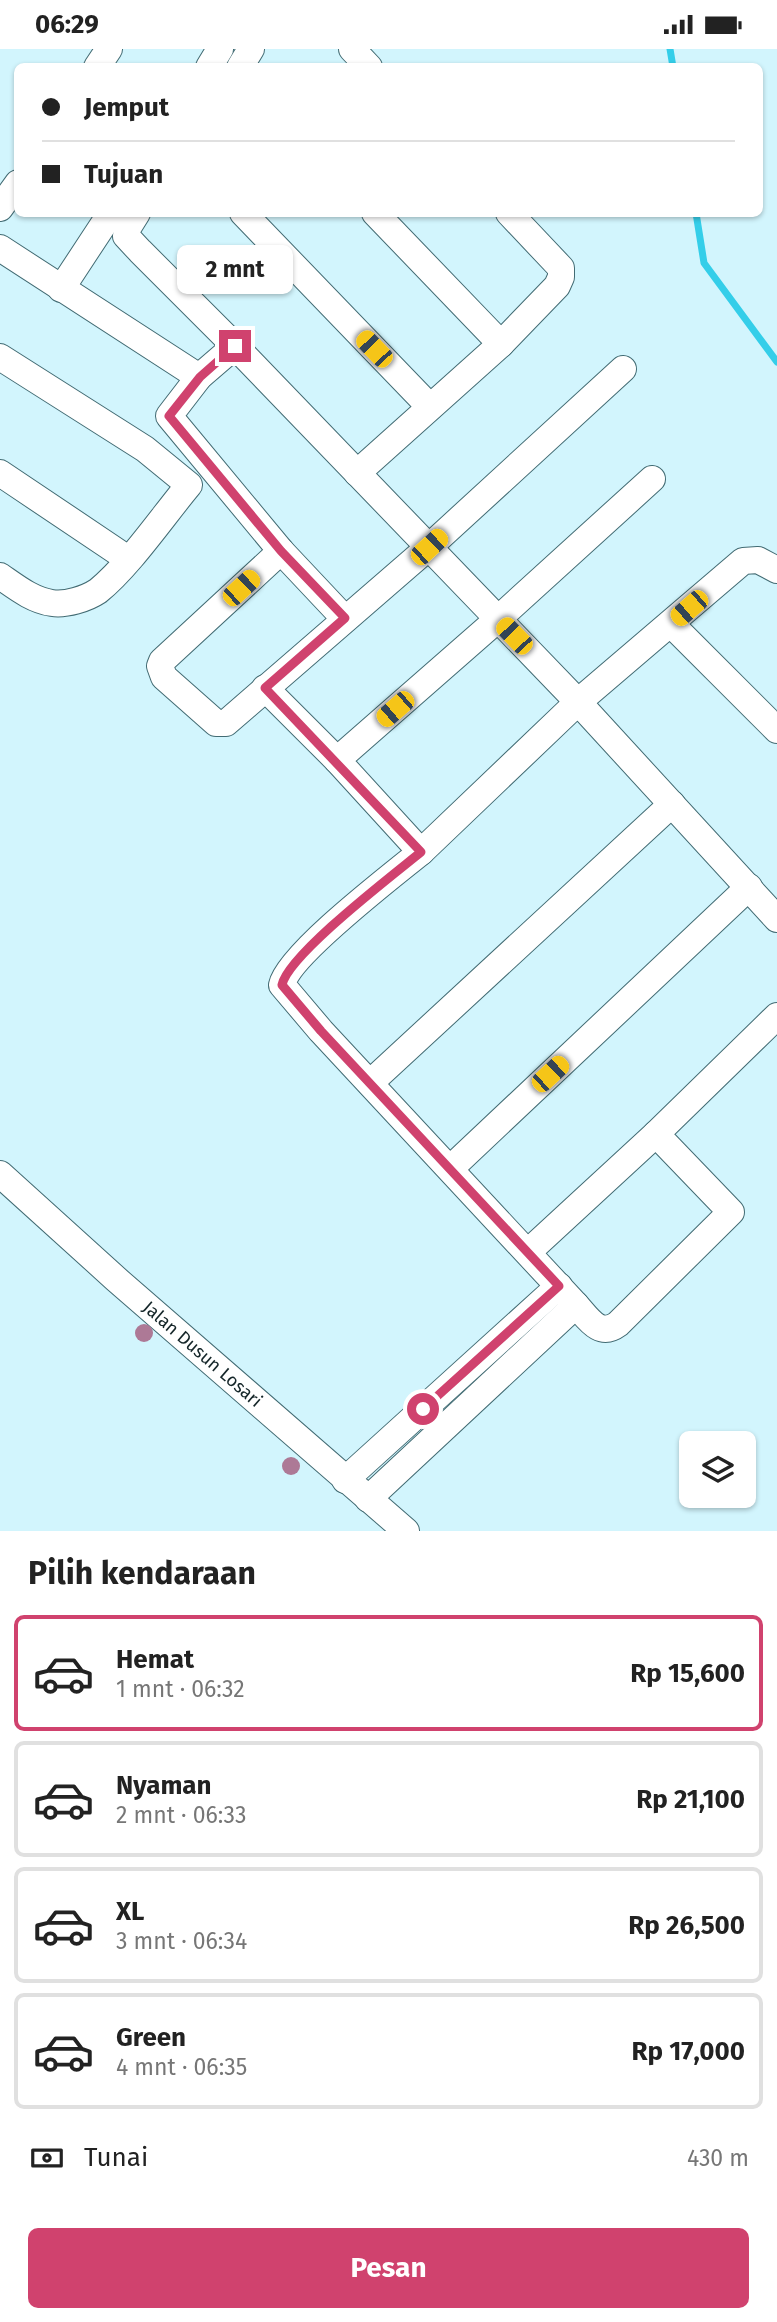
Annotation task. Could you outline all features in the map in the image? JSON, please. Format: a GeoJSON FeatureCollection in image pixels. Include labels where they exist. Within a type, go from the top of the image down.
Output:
{"type":"FeatureCollection","features":[{"type":"Feature","properties":{"kind":"street"},"geometry":{"type":"LineString","coordinates":[[352,49],[365,63]]}},
{"type":"Feature","properties":{"kind":"street"},"geometry":{"type":"LineString","coordinates":[[0,208],[14,189]]}},
{"type":"Feature","properties":{"kind":"street"},"geometry":{"type":"LineString","coordinates":[[61,289],[108,217]]}},
{"type":"Feature","properties":{"kind":"street"},"geometry":{"type":"LineString","coordinates":[[134,217],[126,236],[578,702],[777,919]]}},
{"type":"Feature","properties":{"kind":"street"},"geometry":{"type":"LineString","coordinates":[[247,217],[430,407]]}},
{"type":"Feature","properties":{"kind":"street"},"geometry":{"type":"LineString","coordinates":[[379,217],[501,344]]}},
{"type":"Feature","properties":{"kind":"street"},"geometry":{"type":"LineString","coordinates":[[357,473],[501,344],[551,295],[561,277],[561,268],[513,217]]}},
{"type":"Feature","properties":{"kind":"street"},"geometry":{"type":"LineString","coordinates":[[0,248],[200,377]]}},
{"type":"Feature","properties":{"kind":"street"},"geometry":{"type":"LineString","coordinates":[[145,449],[200,377],[235,346]]}},
{"type":"Feature","properties":{"kind":"street"},"geometry":{"type":"LineString","coordinates":[[0,357],[145,449],[189,485]]}},
{"type":"Feature","properties":{"kind":"street"},"geometry":{"type":"LineString","coordinates":[[281,551],[162,661],[160,666],[164,677],[216,723],[226,723],[429,547],[623,369]]}},
{"type":"Feature","properties":{"kind":"street"},"geometry":{"type":"LineString","coordinates":[[169,416],[281,551],[345,618]]}},
{"type":"Feature","properties":{"kind":"street"},"geometry":{"type":"LineString","coordinates":[[0,576],[34,598],[54,603],[75,601],[97,591],[128,559],[189,485],[209,466]]}},
{"type":"Feature","properties":{"kind":"street"},"geometry":{"type":"LineString","coordinates":[[0,473],[128,559]]}},
{"type":"Feature","properties":{"kind":"street"},"geometry":{"type":"LineString","coordinates":[[337,760],[652,479]]}},
{"type":"Feature","properties":{"kind":"street"},"geometry":{"type":"LineString","coordinates":[[656,1134],[731,1212],[611,1329],[604,1330],[596,1327],[286,992],[282,985],[283,979],[291,966],[314,943],[421,852],[578,702],[743,561],[758,560],[777,570]]}},
{"type":"Feature","properties":{"kind":"street"},"geometry":{"type":"LineString","coordinates":[[671,624],[777,730]]}},
{"type":"Feature","properties":{"kind":"street"},"geometry":{"type":"LineString","coordinates":[[265,688],[337,760],[421,852]]}},
{"type":"Feature","properties":{"kind":"street"},"geometry":{"type":"LineString","coordinates":[[370,1083],[673,804]]}},
{"type":"Feature","properties":{"kind":"street"},"geometry":{"type":"LineString","coordinates":[[451,1168],[749,887]]}},
{"type":"Feature","properties":{"kind":"street"},"geometry":{"type":"LineString","coordinates":[[528,1252],[656,1134],[777,1016]]}},
{"type":"Feature","properties":{"kind":"street","name":"Jalan Dusun Losari"},"geometry":{"type":"LineString","coordinates":[[0,1174],[116,1279],[406,1531]]}},
{"type":"Feature","properties":{"kind":"street"},"geometry":{"type":"LineString","coordinates":[[345,1480],[568,1295]]}},
{"type":"Feature","properties":{"kind":"street"},"geometry":{"type":"LineString","coordinates":[[368,1499],[568,1295]]}},
{"type":"Feature","properties":{"kind":"waterway"},"geometry":{"type":"LineString","coordinates":[[670,49],[672,63]]}},
{"type":"Feature","properties":{"kind":"waterway"},"geometry":{"type":"LineString","coordinates":[[697,217],[704,263],[777,362]]}},
{"type":"Feature","properties":{"kind":"route"},"geometry":{"type":"LineString","coordinates":[[235,346],[200,377],[169,416],[281,551],[345,618],[265,688],[337,760],[421,852],[314,943],[291,966],[282,985],[321,1031],[559,1286],[423,1409]]}}]}
